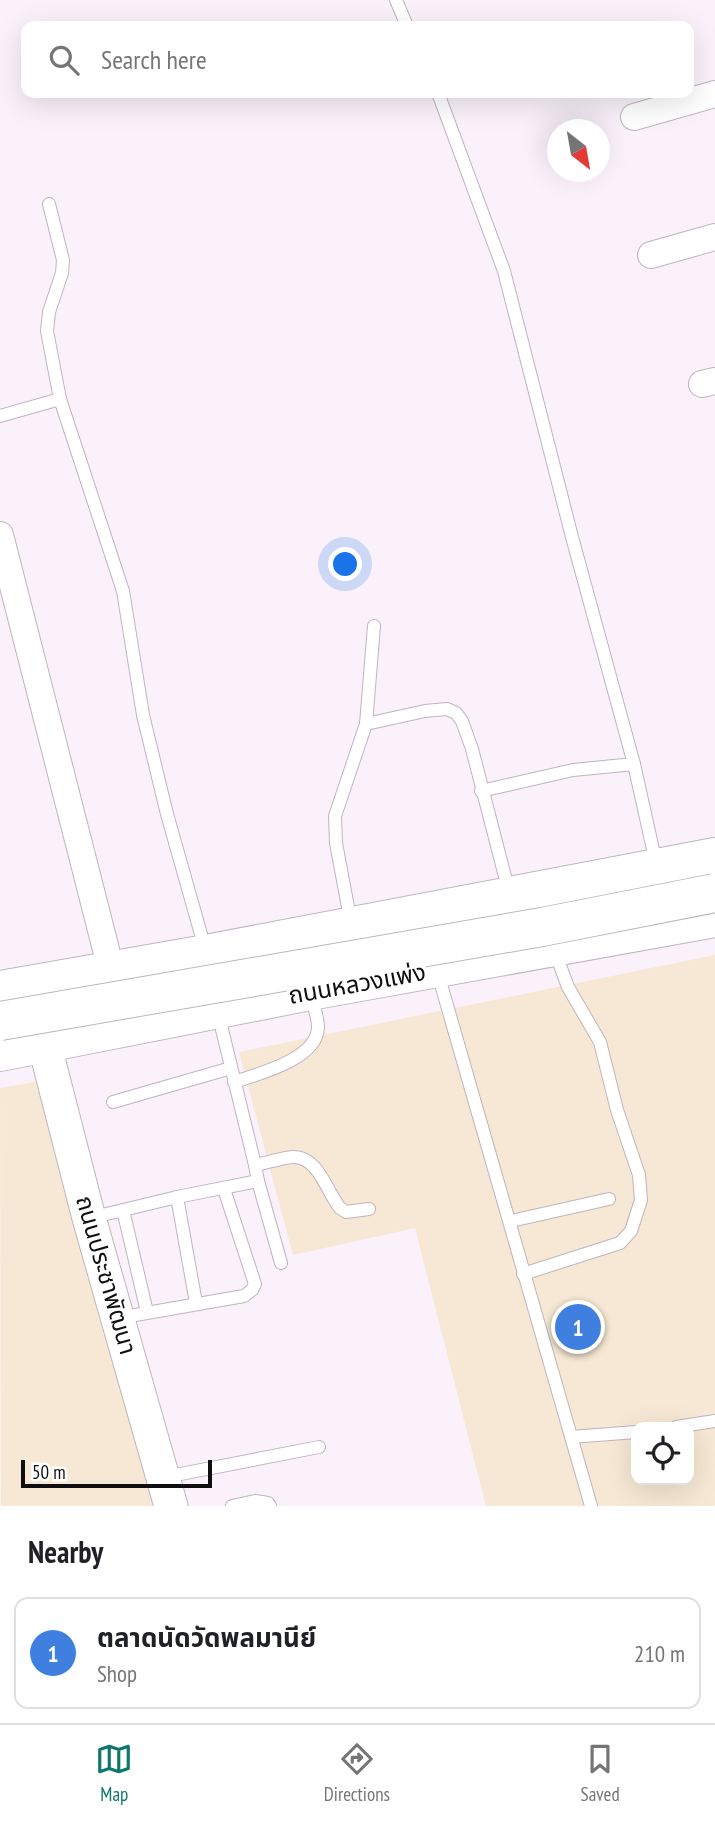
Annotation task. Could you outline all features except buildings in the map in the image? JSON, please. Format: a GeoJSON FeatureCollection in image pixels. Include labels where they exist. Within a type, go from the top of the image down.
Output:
{"type":"FeatureCollection","features":[{"type":"Feature","properties":{"kind":"main road"},"geometry":{"type":"LineString","coordinates":[[44,1043],[14,988],[658,868],[714,896]]}},
{"type":"Feature","properties":{"kind":"main road"},"geometry":{"type":"LineString","coordinates":[[369,922],[510,915],[562,908],[714,896]]}},
{"type":"Feature","properties":{"kind":"main road"},"geometry":{"type":"LineString","coordinates":[[0,1021],[714,896]]}},
{"type":"Feature","properties":{"kind":"main road","name":"ถนนหลวงแพ่ง"},"geometry":{"type":"LineString","coordinates":[[0,1052],[310,991],[554,948],[714,896]]}},
{"type":"Feature","properties":{"kind":"street"},"geometry":{"type":"LineString","coordinates":[[634,117],[715,94]]}},
{"type":"Feature","properties":{"kind":"street"},"geometry":{"type":"LineString","coordinates":[[651,255],[715,237]]}},
{"type":"Feature","properties":{"kind":"street"},"geometry":{"type":"LineString","coordinates":[[0,535],[111,969]]}},
{"type":"Feature","properties":{"kind":"street","name":"ถนนประชาพัฒนา"},"geometry":{"type":"LineString","coordinates":[[44,1043],[89,1218],[133,1315],[167,1492]]}},
{"type":"Feature","properties":{"kind":"lane"},"geometry":{"type":"LineString","coordinates":[[396,0],[405,21]]}},
{"type":"Feature","properties":{"kind":"lane"},"geometry":{"type":"LineString","coordinates":[[440,98],[504,271],[634,764],[658,868]]}},
{"type":"Feature","properties":{"kind":"lane"},"geometry":{"type":"LineString","coordinates":[[49,204],[63,260],[47,331],[60,399],[123,591],[143,715],[206,954]]}},
{"type":"Feature","properties":{"kind":"lane"},"geometry":{"type":"LineString","coordinates":[[0,416],[60,399]]}},
{"type":"Feature","properties":{"kind":"lane"},"geometry":{"type":"LineString","coordinates":[[369,922],[336,843],[335,816],[366,724],[374,626]]}},
{"type":"Feature","properties":{"kind":"lane"},"geometry":{"type":"LineString","coordinates":[[366,724],[425,711],[447,709],[456,713],[462,721],[472,749],[510,895]]}},
{"type":"Feature","properties":{"kind":"lane"},"geometry":{"type":"LineString","coordinates":[[481,791],[573,770],[634,764]]}},
{"type":"Feature","properties":{"kind":"lane"},"geometry":{"type":"LineString","coordinates":[[523,1274],[620,1243],[631,1231],[641,1199],[639,1174],[617,1110],[600,1042],[568,987],[554,948]]}},
{"type":"Feature","properties":{"kind":"lane"},"geometry":{"type":"LineString","coordinates":[[437,970],[591,1506]]}},
{"type":"Feature","properties":{"kind":"lane"},"geometry":{"type":"LineString","coordinates":[[234,1082],[278,1067],[300,1055],[313,1042],[318,1028],[310,991]]}},
{"type":"Feature","properties":{"kind":"lane"},"geometry":{"type":"LineString","coordinates":[[217,1009],[258,1181],[281,1263]]}},
{"type":"Feature","properties":{"kind":"lane"},"geometry":{"type":"LineString","coordinates":[[113,1102],[231,1068]]}},
{"type":"Feature","properties":{"kind":"lane"},"geometry":{"type":"LineString","coordinates":[[255,1165],[294,1157],[304,1159],[314,1167],[340,1208],[346,1212],[369,1209]]}},
{"type":"Feature","properties":{"kind":"lane"},"geometry":{"type":"LineString","coordinates":[[89,1218],[258,1181]]}},
{"type":"Feature","properties":{"kind":"lane"},"geometry":{"type":"LineString","coordinates":[[123,1210],[133,1315],[244,1296],[255,1284],[224,1189]]}},
{"type":"Feature","properties":{"kind":"lane"},"geometry":{"type":"LineString","coordinates":[[177,1197],[196,1303]]}},
{"type":"Feature","properties":{"kind":"lane"},"geometry":{"type":"LineString","coordinates":[[510,1221],[610,1199]]}},
{"type":"Feature","properties":{"kind":"lane"},"geometry":{"type":"LineString","coordinates":[[694,1424],[715,1421]]}},
{"type":"Feature","properties":{"kind":"lane"},"geometry":{"type":"LineString","coordinates":[[571,1437],[631,1432]]}},
{"type":"Feature","properties":{"kind":"lane"},"geometry":{"type":"LineString","coordinates":[[167,1492],[319,1447]]}},
{"type":"Feature","properties":{"kind":"lane"},"geometry":{"type":"LineString","coordinates":[[232,1506],[255,1501],[268,1503],[270,1506]]}},
{"type":"Feature","properties":{"kind":"shaded area"},"geometry":{"type":"Polygon","coordinates":[[[715,955],[715,1506],[486,1506],[415,1228],[293,1255],[239,1052],[715,955]]]}},
{"type":"Feature","properties":{"kind":"shaded area"},"geometry":{"type":"Polygon","coordinates":[[[40,1081],[153,1506],[1,1506],[0,1088],[40,1081]]]}},
{"type":"Feature","properties":{"kind":"place","name":"ตลาดนัดวัดพลมานีย์"},"geometry":{"type":"Point","coordinates":[578,1327]}}]}
